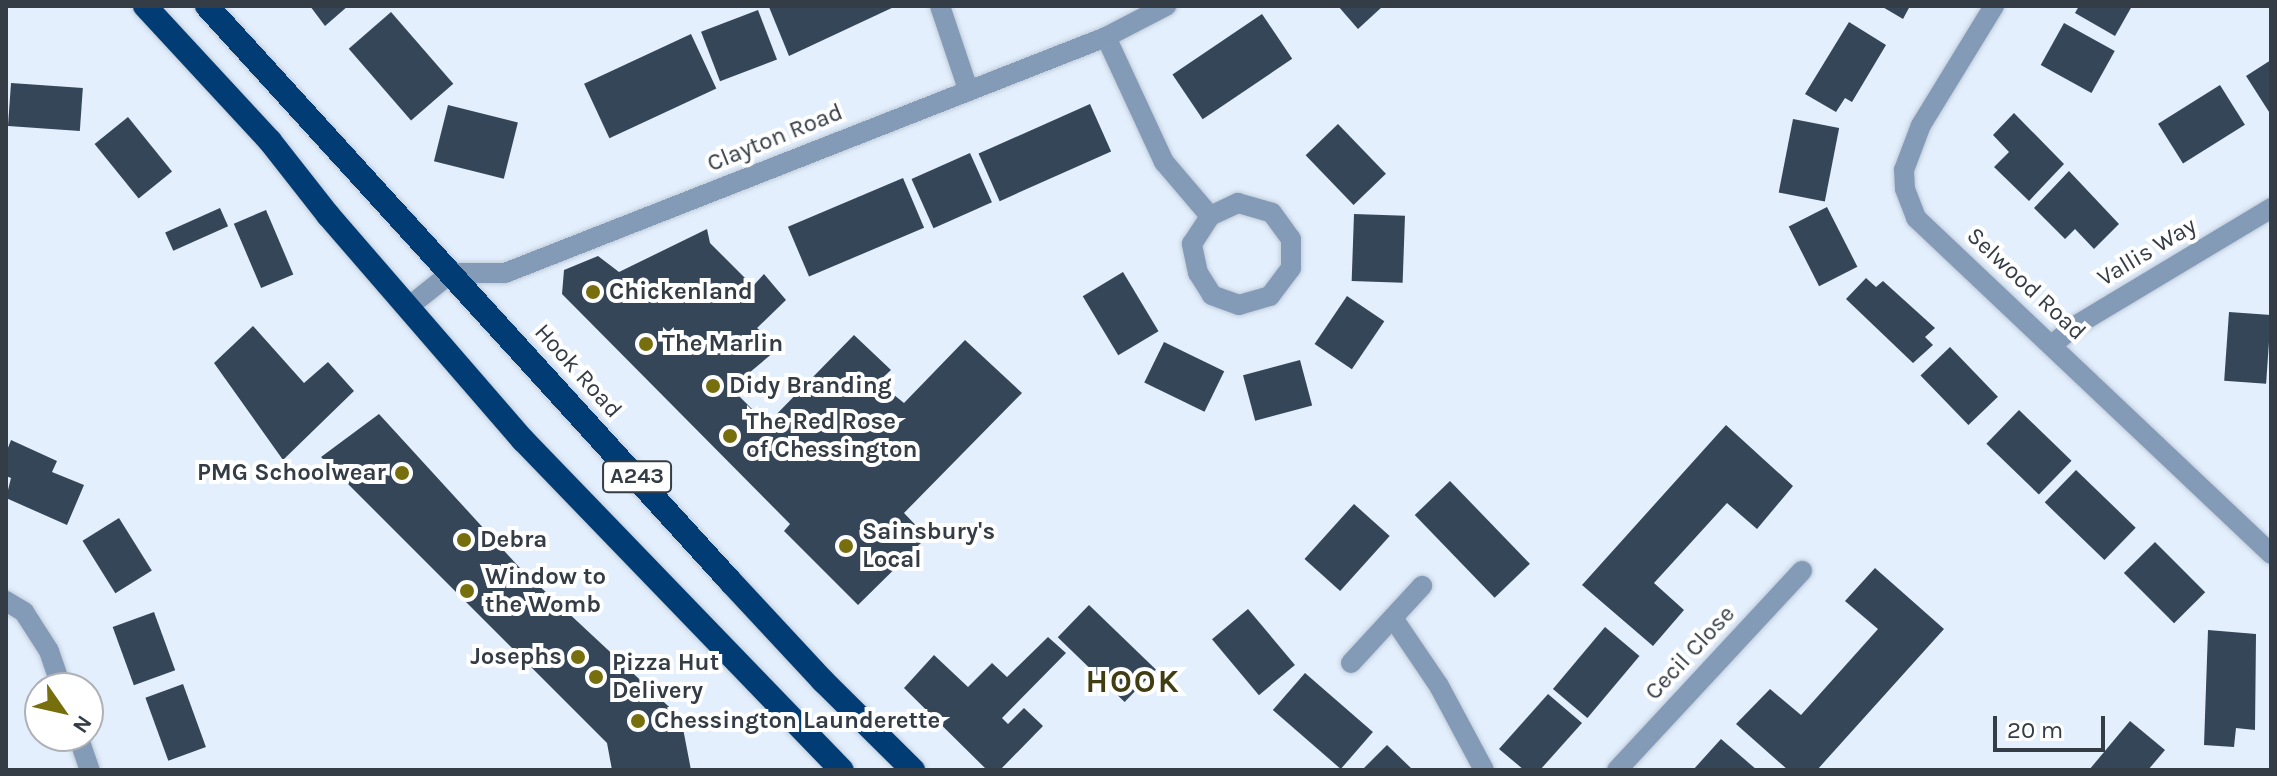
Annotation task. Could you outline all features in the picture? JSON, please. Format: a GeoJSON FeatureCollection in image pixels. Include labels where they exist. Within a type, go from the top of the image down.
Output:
{"type":"FeatureCollection","features":[{"type":"Feature","properties":{"kind":"highway","name":"A243"},"geometry":{"type":"LineString","coordinates":[[145,6],[270,141],[407,308],[523,440],[842,770]]}},
{"type":"Feature","properties":{"kind":"highway","name":"Hook Road"},"geometry":{"type":"LineString","coordinates":[[207,6],[771,626],[913,770]]}},
{"type":"Feature","properties":{"kind":"street"},"geometry":{"type":"LineString","coordinates":[[940,6],[968,89]]}},
{"type":"Feature","properties":{"kind":"street","name":"Clayton Road"},"geometry":{"type":"LineString","coordinates":[[451,273],[505,273],[1106,37],[1166,6]]}},
{"type":"Feature","properties":{"kind":"street","name":"Selwood Road"},"geometry":{"type":"LineString","coordinates":[[1994,6],[1921,125],[1904,170],[1905,189],[1916,218],[2271,554]]}},
{"type":"Feature","properties":{"kind":"street"},"geometry":{"type":"LineString","coordinates":[[1106,37],[1164,162],[1210,216]]}},
{"type":"Feature","properties":{"kind":"street"},"geometry":{"type":"LineString","coordinates":[[1238,203],[1272,213],[1291,239],[1291,268],[1270,296],[1239,305],[1212,295],[1198,273],[1192,244],[1210,216],[1238,203]]}},
{"type":"Feature","properties":{"kind":"street","name":"Vallis Way"},"geometry":{"type":"LineString","coordinates":[[2052,345],[2075,326],[2271,208]]}},
{"type":"Feature","properties":{"kind":"street"},"geometry":{"type":"LineString","coordinates":[[407,308],[451,273]]}},
{"type":"Feature","properties":{"kind":"street","name":"Cecil Close"},"geometry":{"type":"LineString","coordinates":[[1617,770],[1802,571]]}},
{"type":"Feature","properties":{"kind":"street"},"geometry":{"type":"LineString","coordinates":[[1351,663],[1422,586]]}},
{"type":"Feature","properties":{"kind":"street"},"geometry":{"type":"LineString","coordinates":[[6,601],[24,612],[49,651],[56,672]]}},
{"type":"Feature","properties":{"kind":"street"},"geometry":{"type":"LineString","coordinates":[[1393,618],[1439,686],[1484,770]]}},
{"type":"Feature","properties":{"kind":"building"},"geometry":{"type":"Polygon","coordinates":[[[310,6],[348,6],[325,26],[310,6]]]}},
{"type":"Feature","properties":{"kind":"building"},"geometry":{"type":"Polygon","coordinates":[[[772,6],[896,6],[789,56],[769,7],[772,6]]]}},
{"type":"Feature","properties":{"kind":"building"},"geometry":{"type":"Polygon","coordinates":[[[1338,6],[1383,6],[1358,29],[1338,6]]]}},
{"type":"Feature","properties":{"kind":"building"},"geometry":{"type":"Polygon","coordinates":[[[1881,6],[1910,6],[1903,19],[1881,6]]]}},
{"type":"Feature","properties":{"kind":"building"},"geometry":{"type":"Polygon","coordinates":[[[2079,6],[2132,6],[2115,36],[2075,13],[2079,6]]]}},
{"type":"Feature","properties":{"kind":"building"},"geometry":{"type":"Polygon","coordinates":[[[758,10],[777,59],[720,81],[701,32],[758,10]]]}},
{"type":"Feature","properties":{"kind":"building"},"geometry":{"type":"Polygon","coordinates":[[[391,12],[453,84],[411,120],[349,49],[391,12]]]}},
{"type":"Feature","properties":{"kind":"building"},"geometry":{"type":"Polygon","coordinates":[[[1262,14],[1292,59],[1203,119],[1172,74],[1262,14]]]}},
{"type":"Feature","properties":{"kind":"building"},"geometry":{"type":"Polygon","coordinates":[[[1849,22],[1886,45],[1852,102],[1845,98],[1836,112],[1805,94],[1849,22]]]}},
{"type":"Feature","properties":{"kind":"building"},"geometry":{"type":"Polygon","coordinates":[[[2064,23],[2115,51],[2091,93],[2041,65],[2064,23]]]}},
{"type":"Feature","properties":{"kind":"building"},"geometry":{"type":"Polygon","coordinates":[[[691,34],[716,88],[609,138],[584,84],[691,34]]]}},
{"type":"Feature","properties":{"kind":"building"},"geometry":{"type":"Polygon","coordinates":[[[2271,60],[2271,115],[2246,76],[2271,60]]]}},
{"type":"Feature","properties":{"kind":"building"},"geometry":{"type":"Polygon","coordinates":[[[11,83],[83,88],[80,131],[8,126],[11,83]]]}},
{"type":"Feature","properties":{"kind":"building"},"geometry":{"type":"Polygon","coordinates":[[[2220,85],[2245,125],[2183,164],[2158,124],[2220,85]]]}},
{"type":"Feature","properties":{"kind":"building"},"geometry":{"type":"Polygon","coordinates":[[[1090,104],[1111,152],[1000,201],[979,154],[1090,104]]]}},
{"type":"Feature","properties":{"kind":"building"},"geometry":{"type":"Polygon","coordinates":[[[448,105],[518,122],[504,179],[434,161],[448,105]]]}},
{"type":"Feature","properties":{"kind":"building"},"geometry":{"type":"Polygon","coordinates":[[[2014,113],[2064,164],[2029,201],[1994,167],[2009,152],[1993,135],[2014,113]]]}},
{"type":"Feature","properties":{"kind":"building"},"geometry":{"type":"Polygon","coordinates":[[[128,117],[172,171],[139,198],[95,144],[128,117]]]}},
{"type":"Feature","properties":{"kind":"building"},"geometry":{"type":"Polygon","coordinates":[[[1793,119],[1839,128],[1825,202],[1779,193],[1793,119]]]}},
{"type":"Feature","properties":{"kind":"building"},"geometry":{"type":"Polygon","coordinates":[[[1338,124],[1386,174],[1354,205],[1306,155],[1338,124]]]}},
{"type":"Feature","properties":{"kind":"building"},"geometry":{"type":"Polygon","coordinates":[[[970,153],[992,202],[933,228],[912,179],[970,153]]]}},
{"type":"Feature","properties":{"kind":"building"},"geometry":{"type":"Polygon","coordinates":[[[2069,171],[2119,224],[2094,249],[2075,229],[2065,239],[2034,208],[2069,171]]]}},
{"type":"Feature","properties":{"kind":"building"},"geometry":{"type":"Polygon","coordinates":[[[903,178],[924,228],[809,277],[788,227],[903,178]]]}},
{"type":"Feature","properties":{"kind":"building"},"geometry":{"type":"Polygon","coordinates":[[[1827,207],[1857,267],[1819,286],[1789,227],[1827,207]]]}},
{"type":"Feature","properties":{"kind":"building"},"geometry":{"type":"Polygon","coordinates":[[[220,208],[228,226],[173,251],[165,232],[220,208]]]}},
{"type":"Feature","properties":{"kind":"building"},"geometry":{"type":"Polygon","coordinates":[[[266,210],[293,274],[261,288],[234,224],[266,210]]]}},
{"type":"Feature","properties":{"kind":"building"},"geometry":{"type":"Polygon","coordinates":[[[1354,214],[1405,216],[1403,283],[1352,281],[1354,214]]]}},
{"type":"Feature","properties":{"kind":"building"},"geometry":{"type":"Polygon","coordinates":[[[707,229],[710,243],[753,286],[764,274],[786,300],[757,328],[780,347],[731,388],[767,424],[854,335],[891,370],[878,382],[904,403],[965,340],[1022,393],[904,513],[927,537],[858,605],[784,531],[790,524],[562,294],[564,270],[598,256],[619,272],[707,229]]]}},
{"type":"Feature","properties":{"kind":"building"},"geometry":{"type":"Polygon","coordinates":[[[1123,272],[1159,331],[1118,355],[1083,296],[1123,272]]]}},
{"type":"Feature","properties":{"kind":"building"},"geometry":{"type":"Polygon","coordinates":[[[1866,278],[1876,287],[1883,281],[1935,328],[1925,337],[1933,345],[1913,363],[1846,299],[1866,278]]]}},
{"type":"Feature","properties":{"kind":"building"},"geometry":{"type":"Polygon","coordinates":[[[1347,296],[1384,321],[1352,369],[1315,344],[1347,296]]]}},
{"type":"Feature","properties":{"kind":"building"},"geometry":{"type":"Polygon","coordinates":[[[2229,312],[2271,315],[2266,384],[2224,381],[2229,312]]]}},
{"type":"Feature","properties":{"kind":"building"},"geometry":{"type":"Polygon","coordinates":[[[253,326],[304,383],[328,362],[354,391],[283,460],[214,363],[253,326]]]}},
{"type":"Feature","properties":{"kind":"building"},"geometry":{"type":"Polygon","coordinates":[[[1164,342],[1224,371],[1204,412],[1144,382],[1164,342]]]}},
{"type":"Feature","properties":{"kind":"building"},"geometry":{"type":"Polygon","coordinates":[[[1950,347],[1998,397],[1968,425],[1921,375],[1950,347]]]}},
{"type":"Feature","properties":{"kind":"building"},"geometry":{"type":"Polygon","coordinates":[[[1300,360],[1312,405],[1255,421],[1243,375],[1300,360]]]}},
{"type":"Feature","properties":{"kind":"building"},"geometry":{"type":"Polygon","coordinates":[[[2019,410],[2072,461],[2039,495],[1986,444],[2019,410]]]}},
{"type":"Feature","properties":{"kind":"building"},"geometry":{"type":"Polygon","coordinates":[[[379,414],[519,567],[681,718],[691,770],[612,770],[607,743],[321,457],[379,414]]]}},
{"type":"Feature","properties":{"kind":"building"},"geometry":{"type":"Polygon","coordinates":[[[1726,425],[1793,486],[1757,529],[1727,503],[1654,583],[1684,610],[1653,646],[1582,585],[1726,425]]]}},
{"type":"Feature","properties":{"kind":"building"},"geometry":{"type":"Polygon","coordinates":[[[11,440],[57,461],[52,472],[84,485],[67,525],[6,498],[11,478],[6,476],[6,453],[11,440]]]}},
{"type":"Feature","properties":{"kind":"building"},"geometry":{"type":"Polygon","coordinates":[[[2076,470],[2136,528],[2104,560],[2045,502],[2076,470]]]}},
{"type":"Feature","properties":{"kind":"building"},"geometry":{"type":"Polygon","coordinates":[[[1450,481],[1530,564],[1495,598],[1415,515],[1450,481]]]}},
{"type":"Feature","properties":{"kind":"building"},"geometry":{"type":"Polygon","coordinates":[[[1354,504],[1390,536],[1340,591],[1304,559],[1354,504]]]}},
{"type":"Feature","properties":{"kind":"building"},"geometry":{"type":"Polygon","coordinates":[[[119,518],[152,571],[115,593],[83,541],[119,518]]]}},
{"type":"Feature","properties":{"kind":"building"},"geometry":{"type":"Polygon","coordinates":[[[2155,542],[2205,592],[2174,623],[2124,573],[2155,542]]]}},
{"type":"Feature","properties":{"kind":"building"},"geometry":{"type":"Polygon","coordinates":[[[1875,568],[1944,629],[1817,770],[1788,770],[1736,724],[1770,689],[1801,715],[1878,629],[1845,601],[1875,568]]]}},
{"type":"Feature","properties":{"kind":"building"},"geometry":{"type":"Polygon","coordinates":[[[1089,605],[1156,670],[1125,702],[1058,637],[1089,605]]]}},
{"type":"Feature","properties":{"kind":"building"},"geometry":{"type":"Polygon","coordinates":[[[1248,609],[1295,665],[1259,695],[1212,639],[1248,609]]]}},
{"type":"Feature","properties":{"kind":"building"},"geometry":{"type":"Polygon","coordinates":[[[154,612],[175,670],[134,685],[113,627],[154,612]]]}},
{"type":"Feature","properties":{"kind":"building"},"geometry":{"type":"Polygon","coordinates":[[[1605,627],[1639,656],[1587,718],[1553,689],[1605,627]]]}},
{"type":"Feature","properties":{"kind":"building"},"geometry":{"type":"Polygon","coordinates":[[[2208,630],[2256,634],[2255,730],[2236,728],[2234,747],[2204,745],[2208,630]]]}},
{"type":"Feature","properties":{"kind":"building"},"geometry":{"type":"Polygon","coordinates":[[[1048,637],[1066,653],[1002,718],[1008,724],[1024,708],[1043,726],[1000,770],[987,770],[904,688],[934,655],[968,687],[992,663],[1007,677],[1048,637]]]}},
{"type":"Feature","properties":{"kind":"building"},"geometry":{"type":"Polygon","coordinates":[[[1305,673],[1373,732],[1341,769],[1273,710],[1305,673]]]}},
{"type":"Feature","properties":{"kind":"building"},"geometry":{"type":"Polygon","coordinates":[[[183,684],[206,747],[168,761],[145,698],[183,684]]]}},
{"type":"Feature","properties":{"kind":"building"},"geometry":{"type":"Polygon","coordinates":[[[1548,694],[1582,723],[1540,770],[1524,770],[1499,749],[1548,694]]]}},
{"type":"Feature","properties":{"kind":"building"},"geometry":{"type":"Polygon","coordinates":[[[2130,721],[2165,750],[2148,770],[2089,770],[2130,721]]]}},
{"type":"Feature","properties":{"kind":"building"},"geometry":{"type":"Polygon","coordinates":[[[1721,739],[1757,770],[1693,770],[1721,739]]]}},
{"type":"Feature","properties":{"kind":"building"},"geometry":{"type":"Polygon","coordinates":[[[1387,745],[1413,770],[1362,770],[1387,745]]]}},
{"type":"Feature","properties":{"kind":"place","name":"Chickenland"},"geometry":{"type":"Point","coordinates":[593,292]}},
{"type":"Feature","properties":{"kind":"place","name":"The Marlin"},"geometry":{"type":"Point","coordinates":[646,344]}},
{"type":"Feature","properties":{"kind":"place","name":"Didy Branding"},"geometry":{"type":"Point","coordinates":[713,386]}},
{"type":"Feature","properties":{"kind":"place","name":"The Red Rose of Chessington"},"geometry":{"type":"Point","coordinates":[730,436]}},
{"type":"Feature","properties":{"kind":"place","name":"PMG Schoolwear"},"geometry":{"type":"Point","coordinates":[402,473]}},
{"type":"Feature","properties":{"kind":"place","name":"Debra"},"geometry":{"type":"Point","coordinates":[464,540]}},
{"type":"Feature","properties":{"kind":"place","name":"Sainsbury's Local"},"geometry":{"type":"Point","coordinates":[846,546]}},
{"type":"Feature","properties":{"kind":"place","name":"Window to the Womb"},"geometry":{"type":"Point","coordinates":[467,591]}},
{"type":"Feature","properties":{"kind":"place","name":"Josephs"},"geometry":{"type":"Point","coordinates":[578,657]}},
{"type":"Feature","properties":{"kind":"place","name":"Pizza Hut Delivery"},"geometry":{"type":"Point","coordinates":[596,677]}},
{"type":"Feature","properties":{"kind":"place","name":"Chessington Launderette"},"geometry":{"type":"Point","coordinates":[638,721]}},
{"type":"Feature","properties":{"kind":"district","name":"HOOK"},"geometry":{"type":"Point","coordinates":[1133,682]}}]}
